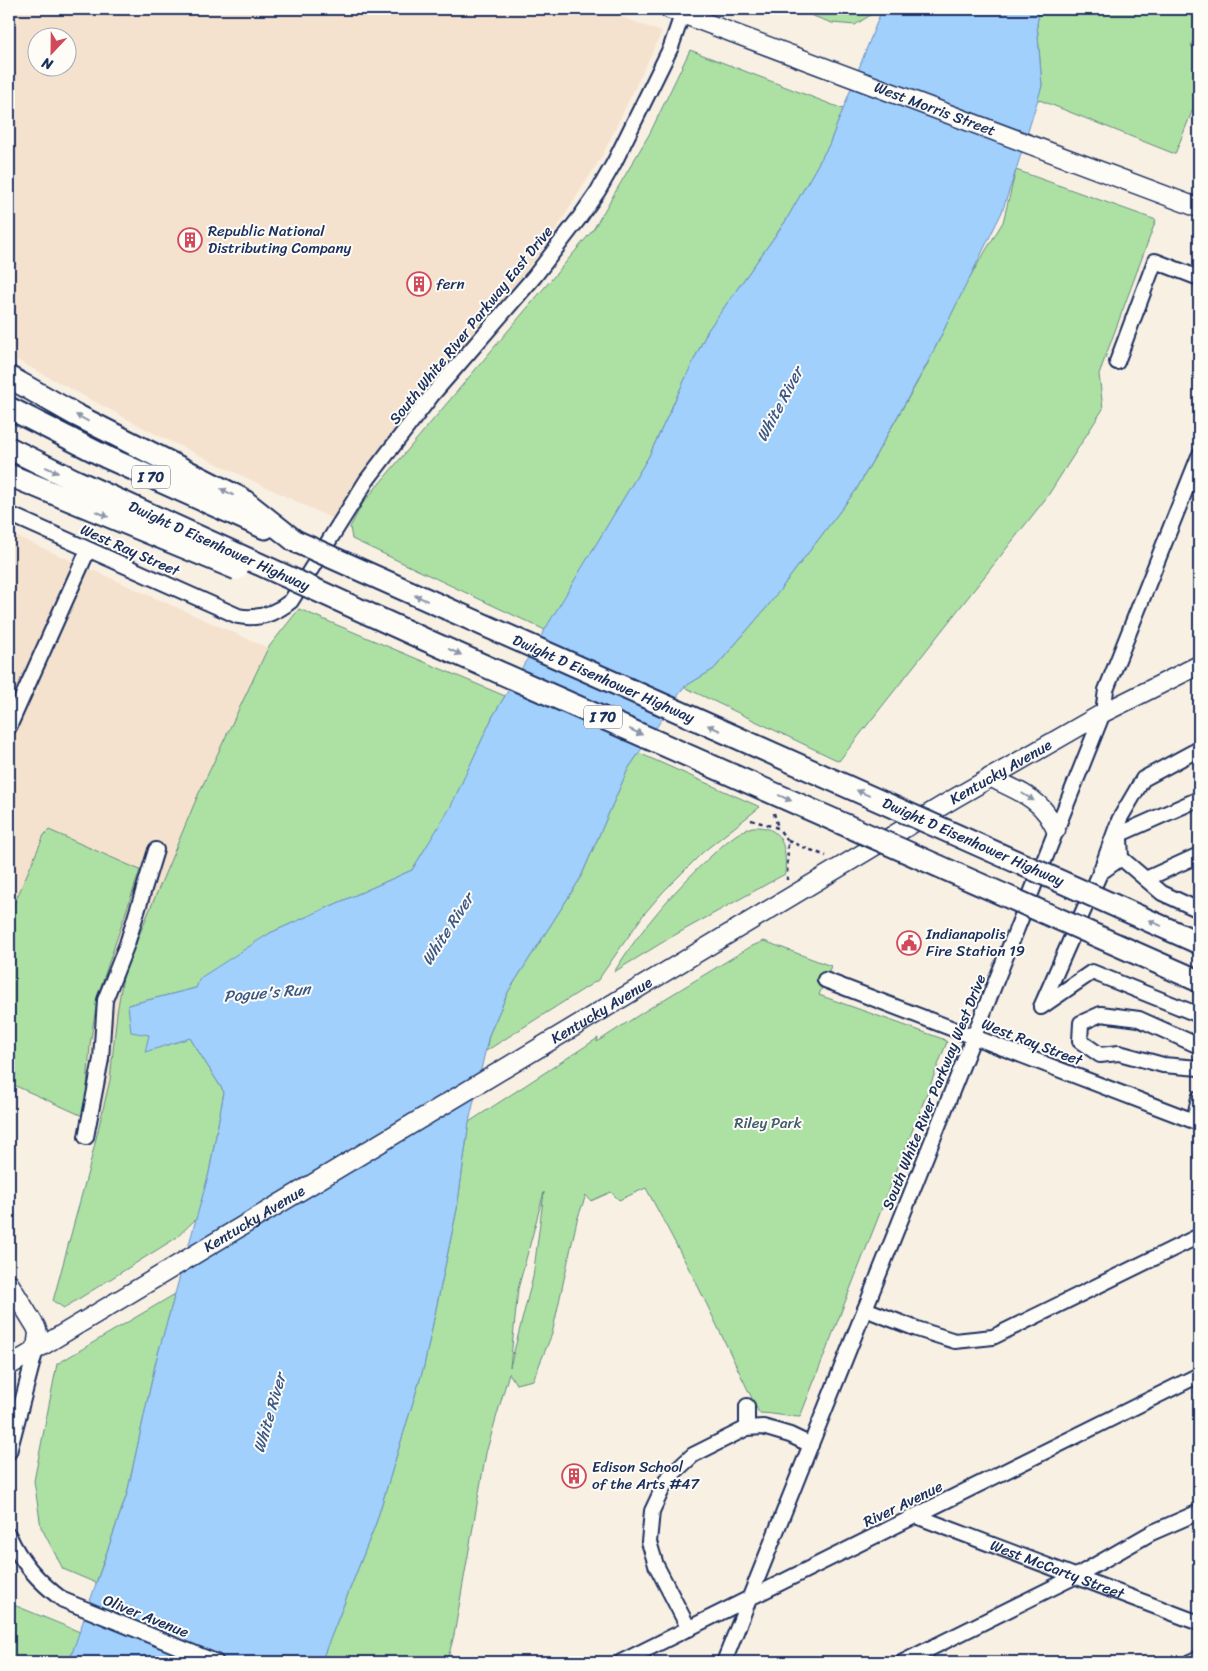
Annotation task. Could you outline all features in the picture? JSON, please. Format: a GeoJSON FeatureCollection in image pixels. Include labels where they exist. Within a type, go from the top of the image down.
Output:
{"type":"FeatureCollection","features":[{"type":"Feature","properties":{"kind":"highway"},"geometry":{"type":"LineString","coordinates":[[9,377],[94,424],[242,499],[295,541]]}},
{"type":"Feature","properties":{"kind":"highway","name":"Dwight D Eisenhower Highway"},"geometry":{"type":"LineString","coordinates":[[9,408],[106,457],[505,636],[992,850],[1199,944]]}},
{"type":"Feature","properties":{"kind":"highway","name":"Dwight D Eisenhower Highway"},"geometry":{"type":"LineString","coordinates":[[9,448],[74,480],[426,640],[1199,981]]}},
{"type":"Feature","properties":{"kind":"highway"},"geometry":{"type":"LineString","coordinates":[[9,475],[201,555],[426,640]]}},
{"type":"Feature","properties":{"kind":"main road","name":"West Morris Street"},"geometry":{"type":"LineString","coordinates":[[678,10],[704,22],[1199,208]]}},
{"type":"Feature","properties":{"kind":"main road","name":"Kentucky Avenue"},"geometry":{"type":"LineString","coordinates":[[9,1366],[990,777],[1103,713],[1199,665]]}},
{"type":"Feature","properties":{"kind":"main road"},"geometry":{"type":"LineString","coordinates":[[990,777],[1027,795],[1036,802],[1046,812],[1056,830]]}},
{"type":"Feature","properties":{"kind":"main road"},"geometry":{"type":"LineString","coordinates":[[9,1283],[36,1327],[38,1333],[36,1349]]}},
{"type":"Feature","properties":{"kind":"street","name":"South White River Parkway East Drive"},"geometry":{"type":"LineString","coordinates":[[238,616],[248,618],[265,616],[291,602],[366,480],[432,395],[534,276],[580,217],[614,164],[670,47],[678,10]]}},
{"type":"Feature","properties":{"kind":"street"},"geometry":{"type":"LineString","coordinates":[[1117,362],[1155,261],[1199,278]]}},
{"type":"Feature","properties":{"kind":"street","name":"South White River Parkway West Drive"},"geometry":{"type":"LineString","coordinates":[[724,1662],[1103,713],[1106,690],[1199,456]]}},
{"type":"Feature","properties":{"kind":"street","name":"West Ray Street"},"geometry":{"type":"LineString","coordinates":[[9,514],[238,616]]}},
{"type":"Feature","properties":{"kind":"street"},"geometry":{"type":"LineString","coordinates":[[9,727],[88,550]]}},
{"type":"Feature","properties":{"kind":"street"},"geometry":{"type":"LineString","coordinates":[[1199,749],[1143,778],[1119,827],[1041,1007],[1092,972],[1199,1015]]}},
{"type":"Feature","properties":{"kind":"street"},"geometry":{"type":"LineString","coordinates":[[1119,827],[1199,799]]}},
{"type":"Feature","properties":{"kind":"street"},"geometry":{"type":"LineString","coordinates":[[1119,827],[1121,858],[1162,893],[1199,910]]}},
{"type":"Feature","properties":{"kind":"street"},"geometry":{"type":"LineString","coordinates":[[86,1137],[101,1059],[105,1000],[127,944],[156,850]]}},
{"type":"Feature","properties":{"kind":"street"},"geometry":{"type":"LineString","coordinates":[[1146,879],[1199,855]]}},
{"type":"Feature","properties":{"kind":"street"},"geometry":{"type":"LineString","coordinates":[[1100,873],[1121,858]]}},
{"type":"Feature","properties":{"kind":"street","name":"West Ray Street"},"geometry":{"type":"LineString","coordinates":[[825,980],[1197,1122]]}},
{"type":"Feature","properties":{"kind":"street"},"geometry":{"type":"LineString","coordinates":[[1199,1046],[1139,1019],[1101,1014],[1081,1023],[1080,1041],[1100,1055],[1119,1053],[1163,1065],[1199,1068]]}},
{"type":"Feature","properties":{"kind":"street"},"geometry":{"type":"LineString","coordinates":[[1197,1122],[1199,1098]]}},
{"type":"Feature","properties":{"kind":"street"},"geometry":{"type":"LineString","coordinates":[[865,1309],[955,1341],[993,1338],[1199,1236]]}},
{"type":"Feature","properties":{"kind":"street"},"geometry":{"type":"LineString","coordinates":[[9,1451],[36,1349]]}},
{"type":"Feature","properties":{"kind":"street","name":"River Avenue"},"geometry":{"type":"LineString","coordinates":[[621,1662],[1199,1375]]}},
{"type":"Feature","properties":{"kind":"street"},"geometry":{"type":"LineString","coordinates":[[747,1406],[747,1428]]}},
{"type":"Feature","properties":{"kind":"street"},"geometry":{"type":"LineString","coordinates":[[689,1629],[656,1565],[649,1542],[652,1511],[667,1479],[693,1455],[747,1428],[763,1426],[790,1435],[811,1446]]}},
{"type":"Feature","properties":{"kind":"street"},"geometry":{"type":"LineString","coordinates":[[903,1662],[1076,1576],[1151,1533],[1199,1512]]}},
{"type":"Feature","properties":{"kind":"street","name":"West McCarty Street"},"geometry":{"type":"LineString","coordinates":[[916,1516],[1199,1623]]}},
{"type":"Feature","properties":{"kind":"street","name":"Oliver Avenue"},"geometry":{"type":"LineString","coordinates":[[9,1536],[16,1551],[34,1575],[45,1587],[63,1600],[216,1662]]}},
{"type":"Feature","properties":{"kind":"street"},"geometry":{"type":"LineString","coordinates":[[1190,1662],[1199,1658]]}},
{"type":"Feature","properties":{"kind":"path"},"geometry":{"type":"LineString","coordinates":[[751,820],[778,828],[788,841],[844,864]]}},
{"type":"Feature","properties":{"kind":"path"},"geometry":{"type":"LineString","coordinates":[[786,899],[788,841]]}},
{"type":"Feature","properties":{"kind":"shaded area"},"geometry":{"type":"Polygon","coordinates":[[[9,9],[601,9],[662,32],[602,156],[550,239],[488,320],[382,449],[335,520],[157,435],[9,356],[9,9]]]}},
{"type":"Feature","properties":{"kind":"shaded area"},"geometry":{"type":"Polygon","coordinates":[[[9,533],[268,648],[198,795],[117,1013],[110,1080],[99,1124],[9,1083],[9,533]]]}},
{"type":"Feature","properties":{"kind":"green space"},"geometry":{"type":"Polygon","coordinates":[[[794,9],[874,9],[872,14],[855,25],[832,23],[794,9]]]}},
{"type":"Feature","properties":{"kind":"green space"},"geometry":{"type":"Polygon","coordinates":[[[1040,9],[1199,9],[1199,26],[1191,46],[1199,50],[1199,94],[1175,154],[1037,99],[1042,86],[1037,23],[1040,9]]]}},
{"type":"Feature","properties":{"kind":"green space"},"geometry":{"type":"Polygon","coordinates":[[[690,50],[843,109],[829,145],[785,222],[708,330],[649,456],[545,630],[352,539],[350,527],[363,503],[593,230],[650,133],[690,50]]]}},
{"type":"Feature","properties":{"kind":"green space"},"geometry":{"type":"Polygon","coordinates":[[[1016,170],[1156,220],[1099,374],[1103,409],[1047,497],[839,761],[684,687],[714,669],[767,607],[856,490],[926,367],[968,280],[1003,222],[1016,170]]]}},
{"type":"Feature","properties":{"kind":"green space"},"geometry":{"type":"Polygon","coordinates":[[[299,609],[505,696],[493,716],[450,809],[412,870],[270,933],[196,988],[128,1005],[130,1018],[190,1038],[224,1092],[209,1173],[197,1218],[176,1238],[64,1308],[53,1301],[89,1168],[110,1080],[117,1013],[124,971],[198,795],[268,648],[299,609]]]}},
{"type":"Feature","properties":{"kind":"green space"},"geometry":{"type":"Polygon","coordinates":[[[639,753],[760,807],[703,852],[663,892],[644,914],[598,980],[486,1051],[489,1035],[508,992],[580,879],[628,769],[639,753]]]}},
{"type":"Feature","properties":{"kind":"green space"},"geometry":{"type":"Polygon","coordinates":[[[752,827],[762,827],[777,834],[784,847],[785,874],[673,936],[614,972],[647,925],[684,882],[730,839],[752,827]]]}},
{"type":"Feature","properties":{"kind":"green space"},"geometry":{"type":"Polygon","coordinates":[[[49,830],[140,870],[98,995],[90,1044],[85,1117],[9,1083],[9,916],[44,835],[49,830]]]}},
{"type":"Feature","properties":{"kind":"green space","name":"Riley Park"},"geometry":{"type":"Polygon","coordinates":[[[764,941],[831,966],[819,995],[947,1042],[800,1417],[759,1413],[696,1282],[646,1188],[619,1200],[611,1192],[591,1201],[586,1195],[577,1220],[552,1334],[533,1380],[516,1384],[509,1373],[486,1453],[454,1635],[447,1662],[321,1662],[376,1523],[424,1366],[457,1209],[469,1122],[598,1038],[597,1042],[750,947],[764,941]],[[544,1192],[518,1289],[510,1367],[533,1277],[544,1192]]]}},
{"type":"Feature","properties":{"kind":"green space"},"geometry":{"type":"Polygon","coordinates":[[[175,1294],[156,1361],[127,1494],[96,1583],[63,1569],[41,1527],[34,1481],[57,1364],[175,1294]]]}},
{"type":"Feature","properties":{"kind":"green space"},"geometry":{"type":"Polygon","coordinates":[[[9,1603],[80,1632],[69,1662],[9,1662],[9,1603]]]}},
{"type":"Feature","properties":{"kind":"water"},"geometry":{"type":"Polygon","coordinates":[[[882,9],[1040,9],[1037,24],[1042,86],[1002,212],[927,364],[856,490],[767,607],[714,669],[684,687],[628,769],[580,879],[508,992],[489,1035],[469,1122],[457,1209],[424,1366],[376,1523],[321,1662],[69,1662],[127,1494],[156,1361],[209,1173],[224,1092],[190,1038],[145,1052],[149,1035],[131,1032],[128,1005],[196,988],[200,978],[270,933],[412,870],[450,808],[493,716],[649,456],[708,330],[785,222],[829,145],[882,9]]]}},
{"type":"Feature","properties":{"kind":"place","name":"Republic National Distributing Company"},"geometry":{"type":"Point","coordinates":[190,240]}},
{"type":"Feature","properties":{"kind":"place","name":"fern"},"geometry":{"type":"Point","coordinates":[419,284]}},
{"type":"Feature","properties":{"kind":"place","name":"Indianapolis Fire Station 19"},"geometry":{"type":"Point","coordinates":[909,943]}},
{"type":"Feature","properties":{"kind":"place","name":"Edison School of the Arts #47"},"geometry":{"type":"Point","coordinates":[574,1476]}},
{"type":"Feature","properties":{"kind":"water label","name":"White River"},"geometry":{"type":"Point","coordinates":[779,404]}},
{"type":"Feature","properties":{"kind":"water label","name":"White River"},"geometry":{"type":"Point","coordinates":[447,929]}},
{"type":"Feature","properties":{"kind":"water label","name":"Pogue's Run"},"geometry":{"type":"Point","coordinates":[267,992]}},
{"type":"Feature","properties":{"kind":"water label","name":"White River"},"geometry":{"type":"Point","coordinates":[269,1413]}}]}
